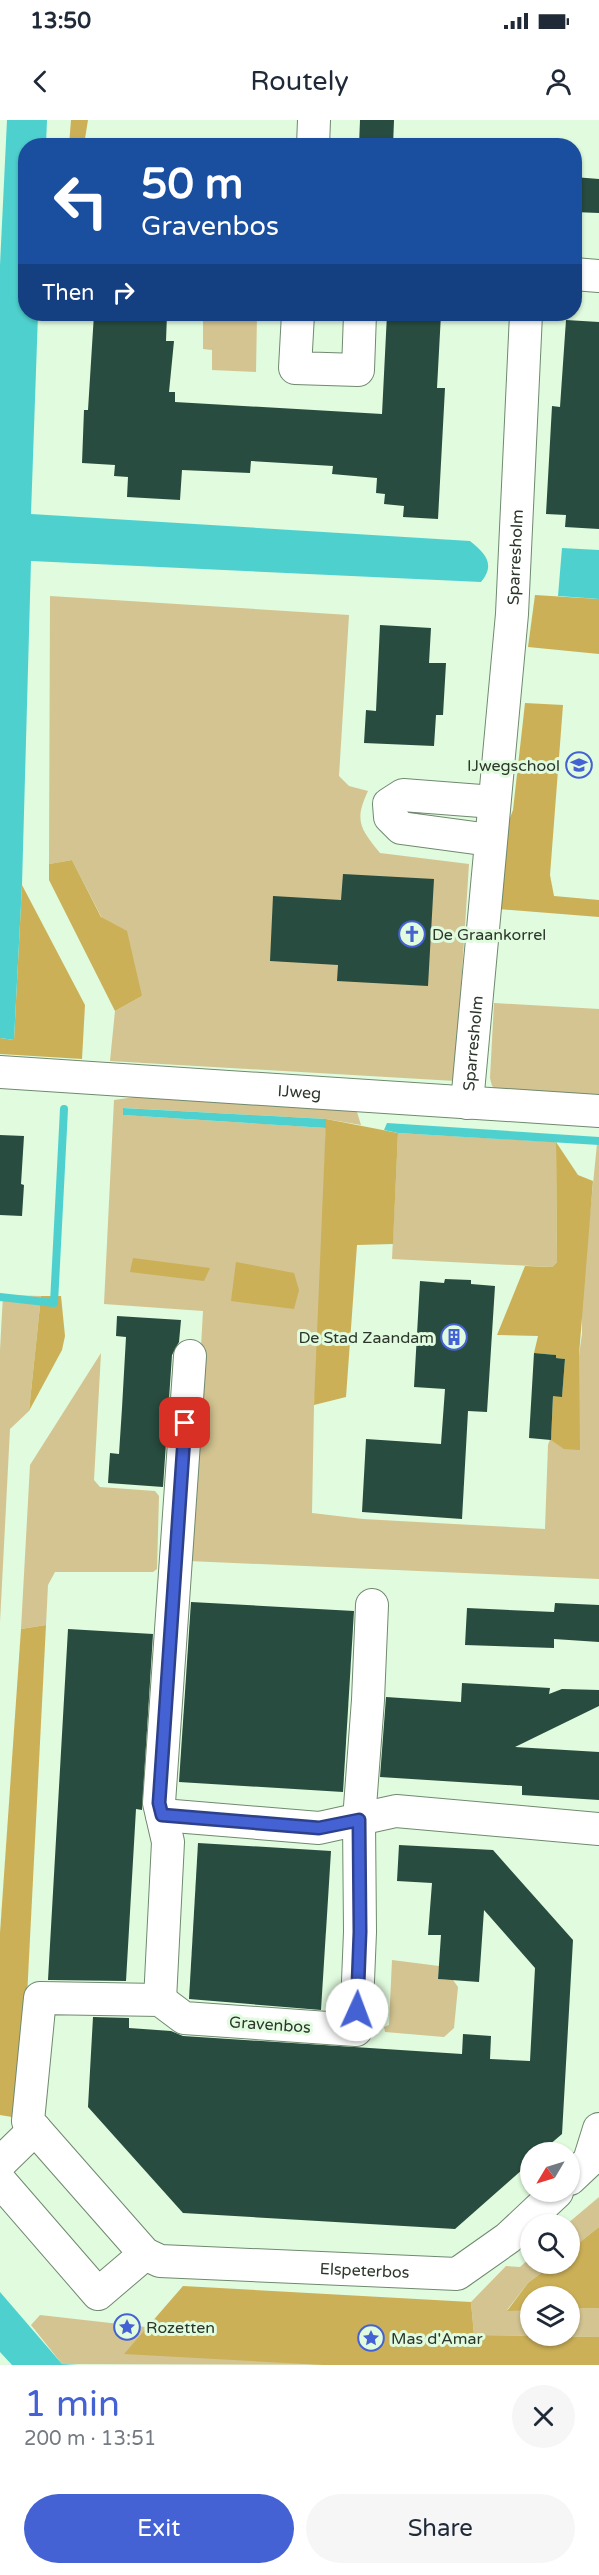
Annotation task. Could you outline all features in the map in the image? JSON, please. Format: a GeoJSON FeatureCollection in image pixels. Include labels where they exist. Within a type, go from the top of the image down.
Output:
{"type":"FeatureCollection","features":[{"type":"Feature","properties":{"kind":"street"},"geometry":{"type":"LineString","coordinates":[[313,138],[314,120]]}},
{"type":"Feature","properties":{"kind":"street"},"geometry":{"type":"LineString","coordinates":[[582,275],[599,276]]}},
{"type":"Feature","properties":{"kind":"street"},"geometry":{"type":"LineString","coordinates":[[298,321],[296,368],[358,370],[360,321]]}},
{"type":"Feature","properties":{"kind":"street","name":"Sparresholm"},"geometry":{"type":"LineString","coordinates":[[467,1103],[512,614],[526,321]]}},
{"type":"Feature","properties":{"kind":"street"},"geometry":{"type":"LineString","coordinates":[[490,840],[401,828],[390,817],[389,804],[403,795],[494,802]]}},
{"type":"Feature","properties":{"kind":"street","name":"IJweg"},"geometry":{"type":"LineString","coordinates":[[0,1072],[599,1112]]}},
{"type":"Feature","properties":{"kind":"street"},"geometry":{"type":"LineString","coordinates":[[0,2163],[32,2125],[40,1998],[160,2000],[168,1842],[159,1803],[190,1356]]}},
{"type":"Feature","properties":{"kind":"street","name":"Gravenbos"},"geometry":{"type":"LineString","coordinates":[[160,2000],[184,2018],[356,2030],[360,1932],[359,1820],[368,1701],[372,1605]]}},
{"type":"Feature","properties":{"kind":"street"},"geometry":{"type":"LineString","coordinates":[[162,1815],[319,1828],[396,1811],[599,1828]]}},
{"type":"Feature","properties":{"kind":"street"},"geometry":{"type":"LineString","coordinates":[[0,2181],[98,2294],[145,2254],[32,2125]]}},
{"type":"Feature","properties":{"kind":"street"},"geometry":{"type":"LineString","coordinates":[[580,2170],[589,2161],[599,2129]]}},
{"type":"Feature","properties":{"kind":"street","name":"Elspeterbos"},"geometry":{"type":"LineString","coordinates":[[145,2254],[160,2261],[457,2274],[508,2238],[546,2202]]}},
{"type":"Feature","properties":{"kind":"shaded area"},"geometry":{"type":"Polygon","coordinates":[[[71,120],[88,120],[85,138],[70,138],[71,120]]]}},
{"type":"Feature","properties":{"kind":"shaded area"},"geometry":{"type":"Polygon","coordinates":[[[203,321],[257,321],[256,372],[212,370],[212,350],[203,349],[203,321]]]}},
{"type":"Feature","properties":{"kind":"shaded area"},"geometry":{"type":"Polygon","coordinates":[[[535,595],[599,599],[599,654],[528,647],[535,595]]]}},
{"type":"Feature","properties":{"kind":"shaded area"},"geometry":{"type":"Polygon","coordinates":[[[50,596],[349,615],[339,776],[349,786],[368,791],[361,810],[361,824],[380,853],[469,864],[455,1081],[110,1061],[115,1011],[142,996],[72,860],[49,864],[50,596]]]}},
{"type":"Feature","properties":{"kind":"shaded area"},"geometry":{"type":"Polygon","coordinates":[[[525,703],[563,705],[550,875],[554,896],[599,900],[599,917],[498,909],[495,857],[513,810],[525,703]]]}},
{"type":"Feature","properties":{"kind":"shaded area"},"geometry":{"type":"Polygon","coordinates":[[[72,860],[101,917],[127,931],[142,996],[115,1011],[49,880],[49,864],[72,860]]]}},
{"type":"Feature","properties":{"kind":"shaded area"},"geometry":{"type":"Polygon","coordinates":[[[22,885],[85,1005],[82,1059],[0,1054],[0,1038],[14,1040],[22,885]]]}},
{"type":"Feature","properties":{"kind":"shaded area"},"geometry":{"type":"Polygon","coordinates":[[[494,1003],[599,1009],[599,1095],[499,1091],[492,1086],[490,1078],[494,1003]]]}},
{"type":"Feature","properties":{"kind":"shaded area"},"geometry":{"type":"Polygon","coordinates":[[[141,1096],[357,1112],[361,1125],[326,1119],[124,1108],[124,1115],[326,1128],[314,1405],[312,1513],[363,1519],[545,1529],[548,1445],[579,1355],[582,1334],[582,1294],[597,1144],[599,1145],[599,1579],[189,1561],[203,1311],[104,1304],[114,1100],[141,1096]]]}},
{"type":"Feature","properties":{"kind":"shaded area"},"geometry":{"type":"Polygon","coordinates":[[[326,1119],[398,1133],[393,1244],[357,1245],[346,1397],[314,1405],[326,1119]]]}},
{"type":"Feature","properties":{"kind":"shaded area"},"geometry":{"type":"Polygon","coordinates":[[[398,1133],[556,1142],[557,1262],[552,1267],[392,1259],[398,1133]]]}},
{"type":"Feature","properties":{"kind":"shaded area"},"geometry":{"type":"Polygon","coordinates":[[[556,1142],[578,1175],[593,1181],[579,1355],[580,1450],[564,1449],[551,1440],[553,1396],[562,1396],[565,1359],[556,1358],[555,1355],[534,1353],[538,1336],[497,1335],[525,1266],[552,1267],[557,1262],[556,1142]]]}},
{"type":"Feature","properties":{"kind":"shaded area"},"geometry":{"type":"Polygon","coordinates":[[[133,1258],[210,1268],[204,1281],[130,1272],[133,1258]]]}},
{"type":"Feature","properties":{"kind":"shaded area"},"geometry":{"type":"Polygon","coordinates":[[[236,1262],[294,1273],[299,1290],[294,1309],[231,1301],[236,1262]]]}},
{"type":"Feature","properties":{"kind":"shaded area"},"geometry":{"type":"Polygon","coordinates":[[[3,1295],[41,1296],[29,1411],[10,1429],[0,1622],[0,1350],[3,1295]]]}},
{"type":"Feature","properties":{"kind":"shaded area"},"geometry":{"type":"Polygon","coordinates":[[[41,1296],[61,1296],[65,1336],[62,1350],[29,1411],[41,1296]]]}},
{"type":"Feature","properties":{"kind":"shaded area"},"geometry":{"type":"Polygon","coordinates":[[[101,1353],[94,1480],[100,1487],[155,1491],[159,1496],[157,1569],[153,1572],[55,1572],[48,1585],[46,1625],[21,1629],[30,1465],[101,1353]]]}},
{"type":"Feature","properties":{"kind":"shaded area"},"geometry":{"type":"Polygon","coordinates":[[[46,1625],[27,1997],[15,2113],[12,2117],[0,2115],[0,1933],[21,1629],[46,1625]]]}},
{"type":"Feature","properties":{"kind":"shaded area"},"geometry":{"type":"Polygon","coordinates":[[[392,1960],[439,1966],[438,1979],[453,1980],[458,1987],[454,2028],[444,2037],[385,2032],[384,2027],[389,2025],[392,1960]]]}},
{"type":"Feature","properties":{"kind":"shaded area"},"geometry":{"type":"Polygon","coordinates":[[[599,2197],[599,2227],[580,2242],[580,2214],[599,2197]]]}},
{"type":"Feature","properties":{"kind":"shaded area"},"geometry":{"type":"Polygon","coordinates":[[[599,2227],[599,2308],[580,2309],[580,2286],[526,2286],[540,2274],[580,2274],[580,2242],[599,2227]]]}},
{"type":"Feature","properties":{"kind":"shaded area"},"geometry":{"type":"Polygon","coordinates":[[[506,2266],[520,2267],[520,2274],[540,2274],[526,2286],[520,2286],[520,2293],[507,2310],[520,2310],[520,2336],[474,2335],[471,2302],[506,2266]]]}},
{"type":"Feature","properties":{"kind":"shaded area"},"geometry":{"type":"Polygon","coordinates":[[[183,2286],[471,2302],[474,2335],[520,2336],[520,2346],[580,2346],[580,2337],[599,2337],[599,2365],[324,2365],[124,2354],[183,2286]]]}},
{"type":"Feature","properties":{"kind":"shaded area"},"geometry":{"type":"Polygon","coordinates":[[[520,2294],[520,2310],[507,2311],[520,2294]]]}},
{"type":"Feature","properties":{"kind":"shaded area"},"geometry":{"type":"Polygon","coordinates":[[[599,2308],[599,2337],[580,2337],[580,2309],[599,2308]]]}},
{"type":"Feature","properties":{"kind":"shaded area"},"geometry":{"type":"Polygon","coordinates":[[[40,2315],[287,2343],[571,2365],[62,2364],[31,2325],[40,2315]]]}},
{"type":"Feature","properties":{"kind":"water"},"geometry":{"type":"Polygon","coordinates":[[[7,120],[47,120],[46,138],[18,138],[18,321],[38,321],[31,514],[470,541],[484,554],[488,564],[488,570],[481,582],[31,561],[22,885],[14,1040],[0,1038],[0,265],[7,120]]]}},
{"type":"Feature","properties":{"kind":"water"},"geometry":{"type":"Polygon","coordinates":[[[562,548],[599,550],[599,599],[558,596],[562,548]]]}},
{"type":"Feature","properties":{"kind":"water"},"geometry":{"type":"Polygon","coordinates":[[[123,1108],[326,1119],[326,1128],[123,1115],[123,1108]]]}},
{"type":"Feature","properties":{"kind":"water"},"geometry":{"type":"Polygon","coordinates":[[[387,1123],[599,1137],[599,1145],[398,1133],[384,1130],[387,1123]]]}},
{"type":"Feature","properties":{"kind":"water"},"geometry":{"type":"Polygon","coordinates":[[[0,2292],[62,2364],[78,2365],[12,2365],[0,2352],[0,2292]]]}},
{"type":"Feature","properties":{"kind":"building"},"geometry":{"type":"Polygon","coordinates":[[[360,120],[394,120],[393,138],[359,138],[360,120]]]}},
{"type":"Feature","properties":{"kind":"building"},"geometry":{"type":"Polygon","coordinates":[[[582,178],[599,179],[599,213],[582,212],[582,178]]]}},
{"type":"Feature","properties":{"kind":"building"},"geometry":{"type":"Polygon","coordinates":[[[94,321],[167,321],[166,341],[174,341],[169,392],[175,392],[175,402],[382,414],[387,321],[441,321],[437,388],[445,388],[438,519],[403,517],[404,506],[384,504],[385,494],[376,493],[377,478],[332,474],[333,466],[251,461],[250,473],[182,470],[180,500],[127,497],[128,477],[114,476],[115,465],[82,463],[84,410],[88,410],[94,321]]]}},
{"type":"Feature","properties":{"kind":"building"},"geometry":{"type":"Polygon","coordinates":[[[566,321],[599,322],[599,529],[565,527],[566,515],[546,514],[552,406],[560,407],[566,321]]]}},
{"type":"Feature","properties":{"kind":"building"},"geometry":{"type":"Polygon","coordinates":[[[380,625],[431,628],[429,663],[446,663],[443,715],[436,715],[434,746],[364,743],[366,710],[376,711],[380,625]]]}},
{"type":"Feature","properties":{"kind":"building"},"geometry":{"type":"Polygon","coordinates":[[[343,874],[434,879],[428,986],[337,981],[338,965],[270,961],[273,896],[341,900],[343,874]]]}},
{"type":"Feature","properties":{"kind":"building"},"geometry":{"type":"Polygon","coordinates":[[[0,1135],[24,1136],[22,1216],[0,1215],[0,1135]]]}},
{"type":"Feature","properties":{"kind":"building"},"geometry":{"type":"Polygon","coordinates":[[[445,1279],[471,1280],[471,1284],[495,1286],[487,1412],[468,1411],[462,1519],[362,1512],[366,1439],[441,1444],[445,1389],[414,1387],[420,1281],[444,1283],[445,1279]]]}},
{"type":"Feature","properties":{"kind":"building"},"geometry":{"type":"Polygon","coordinates":[[[117,1316],[181,1320],[179,1342],[172,1355],[163,1487],[108,1483],[110,1453],[119,1454],[126,1337],[116,1336],[117,1316]]]}},
{"type":"Feature","properties":{"kind":"building"},"geometry":{"type":"Polygon","coordinates":[[[534,1353],[556,1355],[556,1358],[565,1359],[562,1397],[553,1396],[551,1440],[529,1438],[534,1353]]]}},
{"type":"Feature","properties":{"kind":"building"},"geometry":{"type":"Polygon","coordinates":[[[191,1602],[354,1611],[343,1792],[179,1782],[191,1602]]]}},
{"type":"Feature","properties":{"kind":"building"},"geometry":{"type":"Polygon","coordinates":[[[555,1603],[599,1605],[599,1642],[554,1639],[554,1648],[465,1645],[467,1608],[554,1612],[555,1603]]]}},
{"type":"Feature","properties":{"kind":"building"},"geometry":{"type":"Polygon","coordinates":[[[68,1629],[153,1634],[142,1810],[136,1809],[126,1981],[48,1980],[68,1629]]]}},
{"type":"Feature","properties":{"kind":"building"},"geometry":{"type":"Polygon","coordinates":[[[462,1683],[550,1688],[549,1694],[562,1689],[599,1690],[599,1706],[515,1747],[599,1752],[599,1800],[522,1795],[522,1786],[380,1777],[386,1697],[461,1702],[462,1683]]]}},
{"type":"Feature","properties":{"kind":"building"},"geometry":{"type":"Polygon","coordinates":[[[198,1843],[331,1851],[321,2010],[189,1999],[198,1843]]]}},
{"type":"Feature","properties":{"kind":"building"},"geometry":{"type":"Polygon","coordinates":[[[399,1845],[493,1850],[573,1940],[562,2134],[553,2142],[520,2142],[520,2172],[455,2229],[183,2213],[88,2107],[93,2017],[129,2018],[129,2028],[171,2031],[183,2036],[462,2054],[463,2034],[491,2036],[490,2059],[530,2061],[535,1968],[484,1910],[479,1982],[438,1979],[441,1935],[428,1935],[432,1883],[397,1881],[399,1845]]]}},
{"type":"Feature","properties":{"kind":"waterway"},"geometry":{"type":"LineString","coordinates":[[0,1297],[54,1303],[64,1109]]}},
{"type":"Feature","properties":{"kind":"place","name":"IJwegschool"},"geometry":{"type":"Point","coordinates":[579,765]}},
{"type":"Feature","properties":{"kind":"place","name":"De Graankorrel"},"geometry":{"type":"Point","coordinates":[412,934]}},
{"type":"Feature","properties":{"kind":"place","name":"De Stad Zaandam"},"geometry":{"type":"Point","coordinates":[454,1337]}},
{"type":"Feature","properties":{"kind":"place","name":"Rozetten"},"geometry":{"type":"Point","coordinates":[127,2327]}},
{"type":"Feature","properties":{"kind":"place","name":"Mas d'Amar"},"geometry":{"type":"Point","coordinates":[371,2338]}},
{"type":"Feature","properties":{"kind":"route"},"geometry":{"type":"LineString","coordinates":[[185,1423],[159,1803],[162,1815],[319,1828],[359,1820],[360,1932],[357,2010]]}}]}
